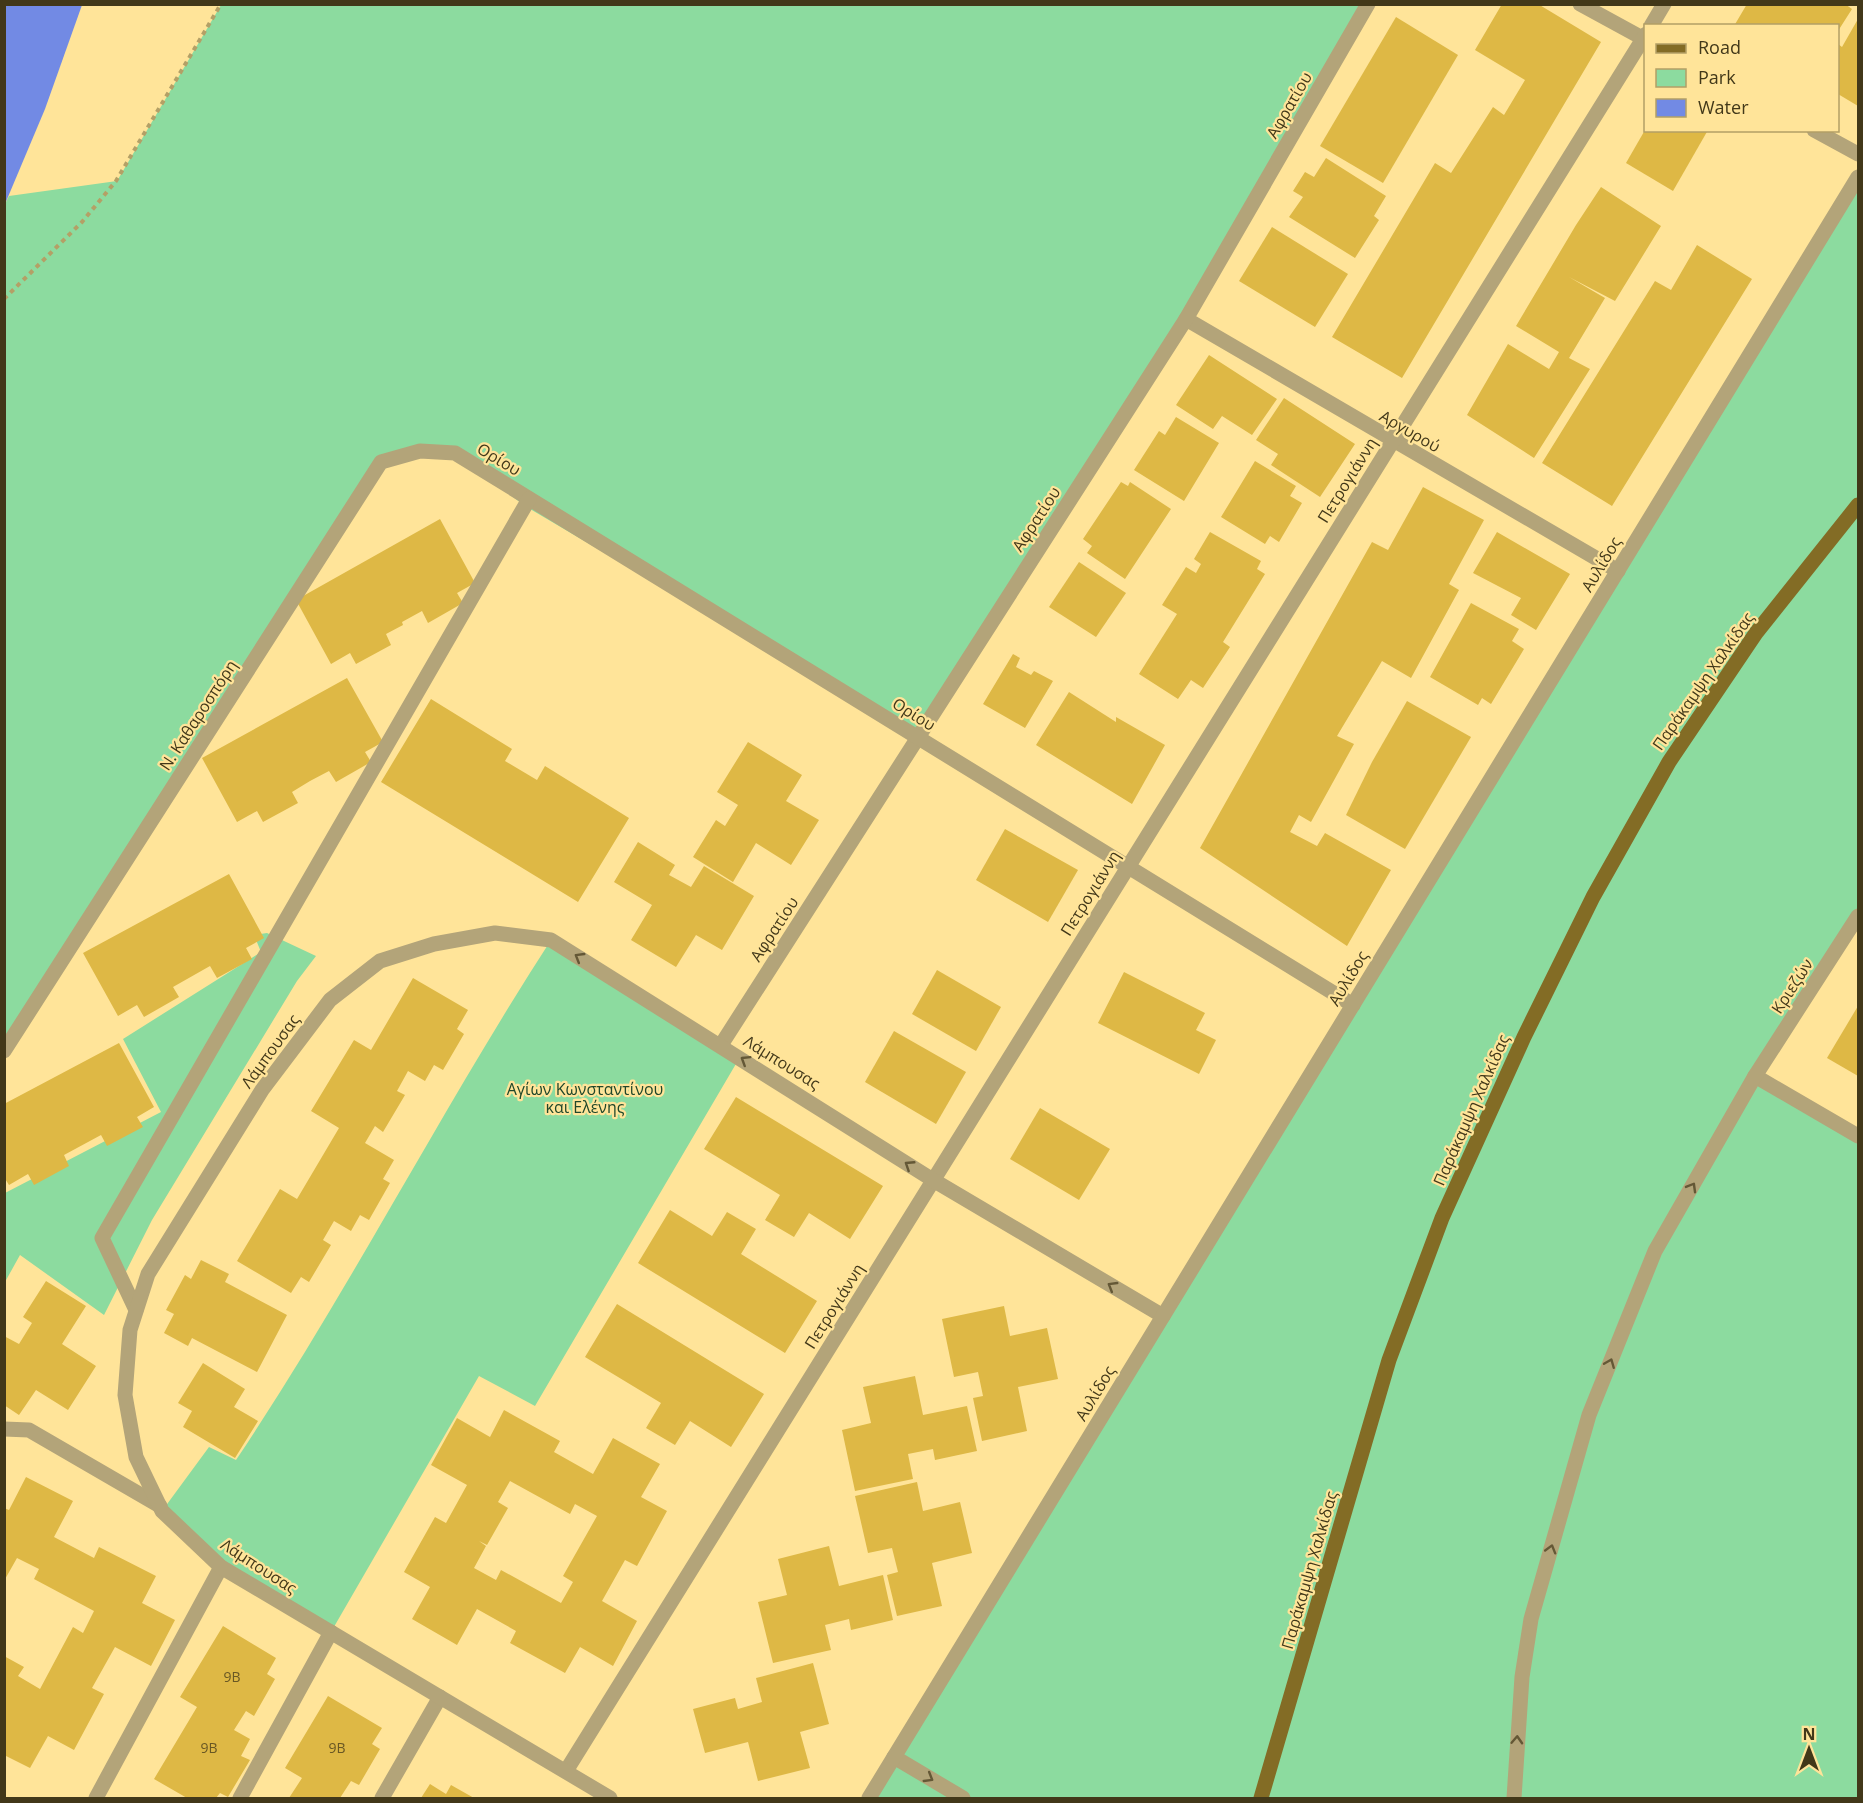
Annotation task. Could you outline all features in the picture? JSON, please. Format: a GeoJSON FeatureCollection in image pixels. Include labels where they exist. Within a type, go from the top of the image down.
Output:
{"type":"FeatureCollection","features":[{"type":"Feature","properties":{"kind":"main road","name":"Παράκαμψη Χαλκίδας"},"geometry":{"type":"LineString","coordinates":[[1261,1798],[1389,1360],[1442,1218],[1519,1047],[1593,897],[1669,762],[1756,633],[1858,506]]}},
{"type":"Feature","properties":{"kind":"street","name":"Αφρατίου"},"geometry":{"type":"LineString","coordinates":[[721,1045],[1186,319],[1368,4]]}},
{"type":"Feature","properties":{"kind":"street"},"geometry":{"type":"LineString","coordinates":[[1580,4],[1644,34]]}},
{"type":"Feature","properties":{"kind":"street","name":"Πετρογιάννη"},"geometry":{"type":"LineString","coordinates":[[1652,24],[1664,4]]}},
{"type":"Feature","properties":{"kind":"street","name":"Πετρογιάννη"},"geometry":{"type":"LineString","coordinates":[[566,1771],[1644,38]]}},
{"type":"Feature","properties":{"kind":"street"},"geometry":{"type":"LineString","coordinates":[[1818,132],[1858,154]]}},
{"type":"Feature","properties":{"kind":"street","name":"Αυλίδος"},"geometry":{"type":"LineString","coordinates":[[869,1798],[1858,177]]}},
{"type":"Feature","properties":{"kind":"street","name":"Αργυρού"},"geometry":{"type":"LineString","coordinates":[[1186,319],[1618,571]]}},
{"type":"Feature","properties":{"kind":"street","name":"Ν. Καθαροσπόρη"},"geometry":{"type":"LineString","coordinates":[[4,1051],[381,462],[420,451],[455,453]]}},
{"type":"Feature","properties":{"kind":"street","name":"Ορίου"},"geometry":{"type":"LineString","coordinates":[[455,453],[1353,1005]]}},
{"type":"Feature","properties":{"kind":"street"},"geometry":{"type":"LineString","coordinates":[[136,1310],[102,1238],[529,499]]}},
{"type":"Feature","properties":{"kind":"street","name":"Κριεζών"},"geometry":{"type":"LineString","coordinates":[[1514,1798],[1522,1677],[1531,1619],[1589,1415],[1655,1251],[1755,1076],[1858,916]]}},
{"type":"Feature","properties":{"kind":"street","name":"Λάμπουσας"},"geometry":{"type":"LineString","coordinates":[[610,1798],[221,1567],[181,1531],[160,1506],[136,1456],[125,1395],[130,1330],[148,1274],[262,1090],[330,1000],[380,962],[434,944],[495,933],[551,940],[933,1180],[1163,1316]]}},
{"type":"Feature","properties":{"kind":"street"},"geometry":{"type":"LineString","coordinates":[[1755,1076],[1858,1136]]}},
{"type":"Feature","properties":{"kind":"street"},"geometry":{"type":"LineString","coordinates":[[4,1429],[29,1430],[160,1506]]}},
{"type":"Feature","properties":{"kind":"street"},"geometry":{"type":"LineString","coordinates":[[96,1798],[221,1567]]}},
{"type":"Feature","properties":{"kind":"street"},"geometry":{"type":"LineString","coordinates":[[240,1798],[331,1632]]}},
{"type":"Feature","properties":{"kind":"street"},"geometry":{"type":"LineString","coordinates":[[382,1798],[440,1697]]}},
{"type":"Feature","properties":{"kind":"street"},"geometry":{"type":"LineString","coordinates":[[894,1757],[963,1798]]}},
{"type":"Feature","properties":{"kind":"path"},"geometry":{"type":"LineString","coordinates":[[4,299],[82,222],[117,181],[221,4]]}},
{"type":"Feature","properties":{"kind":"green space"},"geometry":{"type":"Polygon","coordinates":[[[221,5],[1368,5],[1186,319],[917,737],[525,506],[455,453],[381,462],[5,1051],[5,204],[9,196],[117,181],[221,5]]]}},
{"type":"Feature","properties":{"kind":"green space"},"geometry":{"type":"Polygon","coordinates":[[[1858,177],[1858,916],[1755,1076],[1858,1136],[1858,1798],[869,1798],[1858,177]]]}},
{"type":"Feature","properties":{"kind":"green space"},"geometry":{"type":"Polygon","coordinates":[[[267,933],[316,956],[297,981],[152,1220],[104,1315],[20,1255],[5,1282],[5,1193],[161,1112],[123,1039],[261,952],[254,935],[267,933]]]}},
{"type":"Feature","properties":{"kind":"green space","name":"Αγίων Κωνσταντίνου και Ελένης"},"geometry":{"type":"Polygon","coordinates":[[[551,940],[740,1057],[535,1406],[479,1376],[331,1632],[221,1567],[162,1511],[209,1447],[236,1460],[317,1331],[471,1069],[551,940]]]}},
{"type":"Feature","properties":{"kind":"water"},"geometry":{"type":"Polygon","coordinates":[[[5,4],[82,5],[45,109],[5,204],[5,4]]]}},
{"type":"Feature","properties":{"kind":"building"},"geometry":{"type":"Polygon","coordinates":[[[1502,4],[1538,4],[1601,42],[1402,378],[1332,337],[1435,163],[1451,173],[1493,107],[1504,115],[1525,80],[1475,50],[1502,4]]]}},
{"type":"Feature","properties":{"kind":"building"},"geometry":{"type":"Polygon","coordinates":[[[1747,4],[1845,4],[1852,9],[1839,29],[1839,24],[1735,24],[1747,4]]]}},
{"type":"Feature","properties":{"kind":"building"},"geometry":{"type":"Polygon","coordinates":[[[1396,17],[1458,55],[1383,183],[1320,146],[1396,17]]]}},
{"type":"Feature","properties":{"kind":"building"},"geometry":{"type":"Polygon","coordinates":[[[1858,19],[1858,106],[1839,95],[1839,45],[1842,47],[1858,19]]]}},
{"type":"Feature","properties":{"kind":"building"},"geometry":{"type":"Polygon","coordinates":[[[1644,132],[1707,132],[1673,191],[1626,163],[1644,132]]]}},
{"type":"Feature","properties":{"kind":"building"},"geometry":{"type":"Polygon","coordinates":[[[1326,158],[1386,196],[1374,216],[1379,220],[1355,258],[1289,217],[1303,197],[1293,191],[1305,172],[1314,177],[1326,158]]]}},
{"type":"Feature","properties":{"kind":"building"},"geometry":{"type":"Polygon","coordinates":[[[1601,187],[1661,226],[1615,301],[1569,277],[1605,298],[1569,358],[1590,369],[1534,458],[1467,415],[1508,344],[1549,369],[1559,352],[1516,326],[1601,187]]]}},
{"type":"Feature","properties":{"kind":"building"},"geometry":{"type":"Polygon","coordinates":[[[1272,227],[1348,274],[1315,327],[1239,281],[1272,227]]]}},
{"type":"Feature","properties":{"kind":"building"},"geometry":{"type":"Polygon","coordinates":[[[1697,245],[1752,279],[1612,506],[1542,463],[1655,281],[1671,290],[1697,245]]]}},
{"type":"Feature","properties":{"kind":"building"},"geometry":{"type":"Polygon","coordinates":[[[1209,355],[1277,399],[1252,435],[1222,416],[1213,429],[1176,405],[1209,355]]]}},
{"type":"Feature","properties":{"kind":"building"},"geometry":{"type":"Polygon","coordinates":[[[1284,398],[1355,444],[1320,497],[1271,465],[1278,454],[1256,440],[1284,398]]]}},
{"type":"Feature","properties":{"kind":"building"},"geometry":{"type":"Polygon","coordinates":[[[1176,417],[1219,443],[1184,501],[1134,470],[1159,431],[1165,435],[1176,417]]]}},
{"type":"Feature","properties":{"kind":"building"},"geometry":{"type":"Polygon","coordinates":[[[1255,461],[1296,486],[1290,496],[1302,503],[1279,542],[1270,536],[1265,544],[1221,517],[1255,461]]]}},
{"type":"Feature","properties":{"kind":"building"},"geometry":{"type":"Polygon","coordinates":[[[1121,482],[1128,486],[1130,482],[1171,509],[1125,579],[1087,553],[1092,546],[1083,539],[1121,482]]]}},
{"type":"Feature","properties":{"kind":"building"},"geometry":{"type":"Polygon","coordinates":[[[1423,487],[1484,520],[1449,584],[1459,590],[1411,678],[1382,661],[1337,736],[1354,744],[1311,822],[1299,815],[1290,832],[1317,846],[1325,833],[1391,870],[1347,946],[1200,848],[1372,542],[1388,550],[1423,487]]]}},
{"type":"Feature","properties":{"kind":"building"},"geometry":{"type":"Polygon","coordinates":[[[440,519],[475,583],[457,593],[463,603],[428,623],[422,611],[402,622],[403,625],[386,634],[391,645],[356,664],[350,653],[331,664],[296,600],[440,519]]]}},
{"type":"Feature","properties":{"kind":"building"},"geometry":{"type":"Polygon","coordinates":[[[1210,532],[1261,561],[1257,569],[1265,574],[1223,642],[1230,647],[1203,688],[1191,680],[1178,699],[1139,674],[1177,614],[1162,605],[1186,567],[1196,573],[1201,564],[1194,559],[1210,532]]]}},
{"type":"Feature","properties":{"kind":"building"},"geometry":{"type":"Polygon","coordinates":[[[1497,532],[1570,574],[1536,630],[1511,615],[1521,598],[1473,573],[1497,532]]]}},
{"type":"Feature","properties":{"kind":"building"},"geometry":{"type":"Polygon","coordinates":[[[1079,562],[1126,593],[1096,637],[1049,607],[1079,562]]]}},
{"type":"Feature","properties":{"kind":"building"},"geometry":{"type":"Polygon","coordinates":[[[1471,603],[1519,629],[1512,641],[1524,649],[1491,704],[1482,698],[1478,705],[1430,677],[1471,603]]]}},
{"type":"Feature","properties":{"kind":"building"},"geometry":{"type":"Polygon","coordinates":[[[1013,654],[1020,658],[1016,667],[1031,675],[1034,671],[1053,681],[1025,728],[983,704],[1013,654]]]}},
{"type":"Feature","properties":{"kind":"building"},"geometry":{"type":"Polygon","coordinates":[[[347,678],[383,742],[365,752],[371,762],[336,782],[329,771],[310,781],[292,792],[298,803],[263,822],[257,811],[237,822],[202,758],[347,678]]]}},
{"type":"Feature","properties":{"kind":"building"},"geometry":{"type":"Polygon","coordinates":[[[1069,692],[1116,722],[1116,717],[1165,745],[1132,804],[1036,745],[1069,692]]]}},
{"type":"Feature","properties":{"kind":"building"},"geometry":{"type":"Polygon","coordinates":[[[431,699],[512,749],[505,761],[537,780],[545,766],[629,818],[578,902],[381,782],[431,699]]]}},
{"type":"Feature","properties":{"kind":"building"},"geometry":{"type":"Polygon","coordinates":[[[1407,701],[1471,737],[1405,849],[1346,815],[1372,762],[1407,701]]]}},
{"type":"Feature","properties":{"kind":"building"},"geometry":{"type":"Polygon","coordinates":[[[748,742],[802,775],[786,801],[819,820],[791,865],[756,843],[733,882],[693,857],[716,820],[725,826],[738,805],[717,792],[748,742]]]}},
{"type":"Feature","properties":{"kind":"building"},"geometry":{"type":"Polygon","coordinates":[[[1005,829],[1078,870],[1048,922],[976,880],[1005,829]]]}},
{"type":"Feature","properties":{"kind":"building"},"geometry":{"type":"Polygon","coordinates":[[[638,842],[675,865],[669,875],[691,887],[704,866],[754,896],[722,950],[696,935],[676,967],[631,940],[652,905],[614,882],[638,842]]]}},
{"type":"Feature","properties":{"kind":"building"},"geometry":{"type":"Polygon","coordinates":[[[229,874],[264,938],[246,948],[252,959],[217,978],[210,966],[173,987],[179,997],[144,1017],[137,1005],[118,1016],[83,953],[229,874]]]}},
{"type":"Feature","properties":{"kind":"building"},"geometry":{"type":"Polygon","coordinates":[[[937,970],[1001,1007],[976,1051],[912,1014],[937,970]]]}},
{"type":"Feature","properties":{"kind":"building"},"geometry":{"type":"Polygon","coordinates":[[[1124,972],[1205,1013],[1196,1030],[1216,1040],[1199,1074],[1098,1023],[1124,972]]]}},
{"type":"Feature","properties":{"kind":"building"},"geometry":{"type":"Polygon","coordinates":[[[413,978],[468,1010],[457,1029],[464,1034],[443,1070],[434,1065],[425,1081],[408,1071],[397,1091],[405,1095],[383,1132],[375,1126],[365,1143],[394,1160],[383,1179],[390,1183],[369,1220],[360,1215],[351,1231],[334,1221],[323,1240],[331,1245],[309,1282],[301,1277],[291,1293],[237,1261],[280,1189],[297,1199],[339,1128],[311,1111],[354,1040],[371,1050],[413,978]]]}},
{"type":"Feature","properties":{"kind":"building"},"geometry":{"type":"Polygon","coordinates":[[[1858,1006],[1858,1076],[1827,1058],[1858,1006]]]}},
{"type":"Feature","properties":{"kind":"building"},"geometry":{"type":"Polygon","coordinates":[[[894,1031],[966,1072],[936,1124],[865,1082],[894,1031]]]}},
{"type":"Feature","properties":{"kind":"building"},"geometry":{"type":"Polygon","coordinates":[[[119,1043],[154,1107],[137,1117],[143,1127],[107,1146],[101,1135],[64,1155],[69,1166],[34,1185],[28,1174],[9,1185],[4,1177],[4,1104],[119,1043]]]}},
{"type":"Feature","properties":{"kind":"building"},"geometry":{"type":"Polygon","coordinates":[[[736,1097],[883,1186],[850,1239],[809,1213],[794,1237],[765,1220],[780,1195],[704,1149],[736,1097]]]}},
{"type":"Feature","properties":{"kind":"building"},"geometry":{"type":"Polygon","coordinates":[[[1040,1108],[1110,1149],[1079,1200],[1010,1159],[1040,1108]]]}},
{"type":"Feature","properties":{"kind":"building"},"geometry":{"type":"Polygon","coordinates":[[[670,1210],[712,1236],[727,1212],[756,1229],[741,1254],[817,1301],[785,1353],[638,1263],[670,1210]]]}},
{"type":"Feature","properties":{"kind":"building"},"geometry":{"type":"Polygon","coordinates":[[[201,1260],[229,1274],[225,1282],[287,1315],[257,1372],[192,1338],[188,1346],[164,1333],[174,1314],[166,1310],[185,1275],[191,1279],[201,1260]]]}},
{"type":"Feature","properties":{"kind":"building"},"geometry":{"type":"Polygon","coordinates":[[[46,1281],[86,1306],[62,1344],[96,1366],[68,1410],[36,1390],[19,1415],[4,1405],[4,1336],[19,1344],[32,1323],[23,1317],[46,1281]]]}},
{"type":"Feature","properties":{"kind":"building"},"geometry":{"type":"Polygon","coordinates":[[[617,1304],[764,1394],[731,1447],[690,1421],[675,1445],[646,1428],[661,1403],[585,1357],[617,1304]]]}},
{"type":"Feature","properties":{"kind":"building"},"geometry":{"type":"Polygon","coordinates":[[[1004,1306],[1010,1336],[1047,1328],[1058,1379],[1018,1387],[1027,1431],[982,1441],[973,1398],[983,1396],[978,1372],[954,1377],[942,1319],[1004,1306]]]}},
{"type":"Feature","properties":{"kind":"building"},"geometry":{"type":"Polygon","coordinates":[[[203,1363],[245,1389],[234,1407],[258,1421],[235,1458],[183,1427],[192,1411],[178,1403],[203,1363]]]}},
{"type":"Feature","properties":{"kind":"building"},"geometry":{"type":"Polygon","coordinates":[[[915,1376],[923,1415],[967,1406],[977,1451],[935,1460],[933,1449],[908,1454],[913,1479],[855,1491],[842,1430],[871,1423],[863,1387],[915,1376]]]}},
{"type":"Feature","properties":{"kind":"building"},"geometry":{"type":"Polygon","coordinates":[[[504,1410],[560,1441],[554,1452],[593,1474],[613,1438],[660,1464],[641,1497],[667,1511],[637,1566],[625,1560],[602,1601],[637,1621],[613,1666],[580,1647],[565,1673],[510,1643],[516,1631],[477,1609],[457,1645],[412,1619],[430,1587],[404,1572],[435,1517],[446,1523],[467,1485],[431,1465],[457,1418],[490,1437],[504,1410]],[[510,1481],[498,1502],[508,1508],[487,1545],[479,1541],[486,1546],[474,1568],[496,1580],[501,1570],[561,1603],[573,1582],[563,1576],[597,1516],[575,1504],[570,1514],[510,1481]]]}},
{"type":"Feature","properties":{"kind":"building"},"geometry":{"type":"Polygon","coordinates":[[[26,1477],[73,1501],[54,1537],[94,1558],[99,1547],[156,1576],[142,1603],[175,1620],[151,1666],[115,1647],[92,1688],[104,1694],[74,1750],[48,1736],[30,1768],[4,1755],[4,1656],[24,1667],[18,1676],[40,1689],[73,1627],[83,1633],[94,1611],[34,1579],[39,1569],[17,1558],[4,1581],[4,1508],[9,1510],[26,1477]]]}},
{"type":"Feature","properties":{"kind":"building"},"geometry":{"type":"Polygon","coordinates":[[[917,1482],[923,1511],[960,1502],[972,1553],[932,1563],[942,1606],[897,1616],[887,1575],[898,1572],[892,1548],[868,1553],[855,1496],[917,1482]]]}},
{"type":"Feature","properties":{"kind":"building"},"geometry":{"type":"Polygon","coordinates":[[[829,1546],[839,1586],[883,1575],[893,1620],[851,1630],[849,1619],[825,1625],[831,1650],[773,1663],[758,1602],[787,1595],[778,1559],[829,1546]]]}},
{"type":"Feature","properties":{"kind":"building"},"geometry":{"type":"Polygon","coordinates":[[[223,1626],[276,1658],[267,1674],[275,1679],[254,1716],[246,1711],[234,1730],[250,1739],[241,1756],[250,1760],[228,1797],[220,1793],[216,1798],[187,1798],[154,1779],[197,1707],[180,1697],[223,1626]]]}},
{"type":"Feature","properties":{"kind":"building"},"geometry":{"type":"Polygon","coordinates":[[[813,1663],[829,1724],[800,1732],[810,1768],[758,1781],[748,1742],[705,1753],[693,1709],[735,1698],[738,1709],[762,1702],[756,1678],[813,1663]]]}},
{"type":"Feature","properties":{"kind":"building"},"geometry":{"type":"Polygon","coordinates":[[[328,1696],[382,1728],[372,1744],[380,1749],[359,1785],[351,1781],[340,1798],[289,1798],[302,1778],[285,1768],[328,1696]]]}},
{"type":"Feature","properties":{"kind":"building"},"geometry":{"type":"Polygon","coordinates":[[[430,1784],[446,1794],[451,1785],[474,1798],[421,1798],[430,1784]]]}}]}
